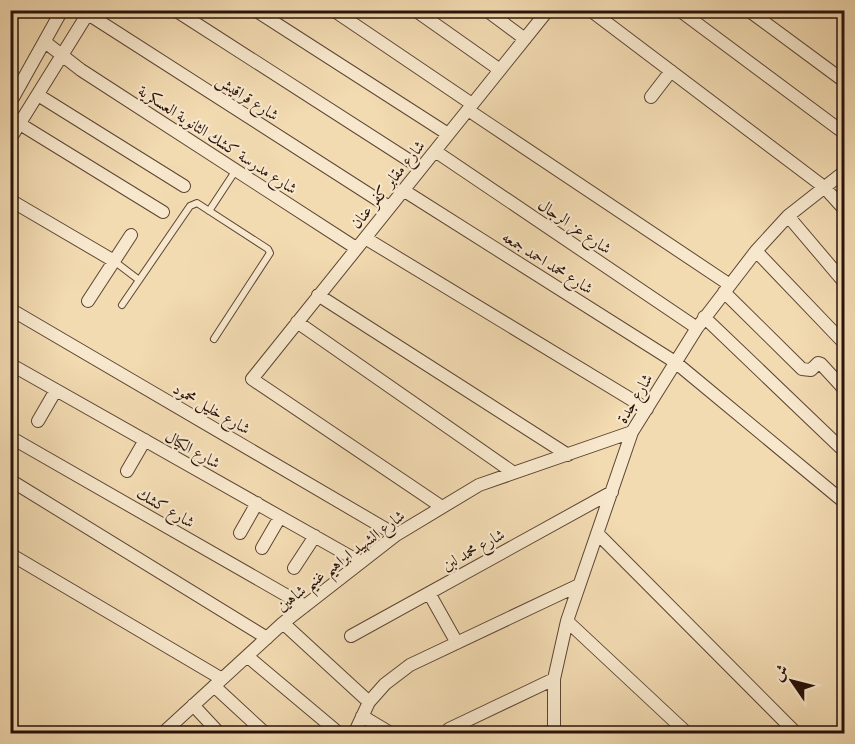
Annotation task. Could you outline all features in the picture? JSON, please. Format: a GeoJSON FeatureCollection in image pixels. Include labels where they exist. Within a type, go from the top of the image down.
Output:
{"type":"FeatureCollection","features":[{"type":"Feature","properties":{"kind":"street"},"geometry":{"type":"LineString","coordinates":[[10,103],[62,10]]}},
{"type":"Feature","properties":{"kind":"street"},"geometry":{"type":"LineString","coordinates":[[175,10],[421,168]]}},
{"type":"Feature","properties":{"kind":"street"},"geometry":{"type":"LineString","coordinates":[[255,10],[448,134]]}},
{"type":"Feature","properties":{"kind":"street"},"geometry":{"type":"LineString","coordinates":[[333,10],[727,289],[802,369],[811,370],[818,363],[822,364],[844,389]]}},
{"type":"Feature","properties":{"kind":"street"},"geometry":{"type":"LineString","coordinates":[[415,10],[500,70]]}},
{"type":"Feature","properties":{"kind":"street"},"geometry":{"type":"LineString","coordinates":[[486,10],[525,39]]}},
{"type":"Feature","properties":{"kind":"street","name":"شارع مقابر كفر عنان"},"geometry":{"type":"LineString","coordinates":[[442,507],[254,383],[252,378],[548,10]]}},
{"type":"Feature","properties":{"kind":"street"},"geometry":{"type":"LineString","coordinates":[[590,10],[824,187],[844,208]]}},
{"type":"Feature","properties":{"kind":"street"},"geometry":{"type":"LineString","coordinates":[[679,10],[844,133]]}},
{"type":"Feature","properties":{"kind":"street"},"geometry":{"type":"LineString","coordinates":[[748,10],[844,81]]}},
{"type":"Feature","properties":{"kind":"street"},"geometry":{"type":"LineString","coordinates":[[10,139],[89,12]]}},
{"type":"Feature","properties":{"kind":"street","name":"شارع قراقيش"},"geometry":{"type":"LineString","coordinates":[[89,12],[389,207]]}},
{"type":"Feature","properties":{"kind":"street","name":"شارع مدرسة كشك الثانوية العسكرية"},"geometry":{"type":"LineString","coordinates":[[45,42],[62,56],[356,248]]}},
{"type":"Feature","properties":{"kind":"street"},"geometry":{"type":"LineString","coordinates":[[651,97],[671,70]]}},
{"type":"Feature","properties":{"kind":"street"},"geometry":{"type":"LineString","coordinates":[[38,95],[184,186]]}},
{"type":"Feature","properties":{"kind":"street"},"geometry":{"type":"LineString","coordinates":[[20,124],[163,212]]}},
{"type":"Feature","properties":{"kind":"street","name":"شارع عز الرجال"},"geometry":{"type":"LineString","coordinates":[[435,151],[701,323],[844,451]]}},
{"type":"Feature","properties":{"kind":"street","name":"شارع جدة"},"geometry":{"type":"LineString","coordinates":[[554,734],[554,679],[567,621],[632,432],[701,323],[756,251],[788,216],[844,172]]}},
{"type":"Feature","properties":{"kind":"street","name":"شارع محمد احمد جمعه"},"geometry":{"type":"LineString","coordinates":[[403,190],[675,362],[844,502]]}},
{"type":"Feature","properties":{"kind":"street"},"geometry":{"type":"LineString","coordinates":[[10,200],[114,261]]}},
{"type":"Feature","properties":{"kind":"street"},"geometry":{"type":"LineString","coordinates":[[788,216],[844,282]]}},
{"type":"Feature","properties":{"kind":"street"},"geometry":{"type":"LineString","coordinates":[[88,300],[131,235]]}},
{"type":"Feature","properties":{"kind":"street"},"geometry":{"type":"LineString","coordinates":[[365,238],[647,409]]}},
{"type":"Feature","properties":{"kind":"street"},"geometry":{"type":"LineString","coordinates":[[756,251],[844,342]]}},
{"type":"Feature","properties":{"kind":"street"},"geometry":{"type":"LineString","coordinates":[[318,296],[568,455]]}},
{"type":"Feature","properties":{"kind":"street","name":"شارع خليل محمود"},"geometry":{"type":"LineString","coordinates":[[10,309],[396,535]]}},
{"type":"Feature","properties":{"kind":"street"},"geometry":{"type":"LineString","coordinates":[[297,322],[512,471]]}},
{"type":"Feature","properties":{"kind":"street","name":"شارع الكيال"},"geometry":{"type":"LineString","coordinates":[[10,364],[360,562]]}},
{"type":"Feature","properties":{"kind":"street"},"geometry":{"type":"LineString","coordinates":[[38,421],[56,390]]}},
{"type":"Feature","properties":{"kind":"street","name":"شارع الشهيد ابراهيم غنيم شاهين"},"geometry":{"type":"LineString","coordinates":[[162,734],[283,623],[396,535],[479,485],[512,471],[568,455],[632,432]]}},
{"type":"Feature","properties":{"kind":"street","name":"شارع كشك"},"geometry":{"type":"LineString","coordinates":[[10,437],[305,606]]}},
{"type":"Feature","properties":{"kind":"street"},"geometry":{"type":"LineString","coordinates":[[127,471],[145,440]]}},
{"type":"Feature","properties":{"kind":"street"},"geometry":{"type":"LineString","coordinates":[[10,480],[267,638]]}},
{"type":"Feature","properties":{"kind":"street","name":"شارع محمد لبن"},"geometry":{"type":"LineString","coordinates":[[351,636],[612,492]]}},
{"type":"Feature","properties":{"kind":"street"},"geometry":{"type":"LineString","coordinates":[[240,533],[257,503]]}},
{"type":"Feature","properties":{"kind":"street"},"geometry":{"type":"LineString","coordinates":[[262,548],[280,516]]}},
{"type":"Feature","properties":{"kind":"street"},"geometry":{"type":"LineString","coordinates":[[598,534],[797,734]]}},
{"type":"Feature","properties":{"kind":"street"},"geometry":{"type":"LineString","coordinates":[[294,568],[315,536]]}},
{"type":"Feature","properties":{"kind":"street"},"geometry":{"type":"LineString","coordinates":[[10,554],[218,682],[266,734]]}},
{"type":"Feature","properties":{"kind":"street"},"geometry":{"type":"LineString","coordinates":[[354,734],[369,702],[385,684],[410,665],[579,585]]}},
{"type":"Feature","properties":{"kind":"street"},"geometry":{"type":"LineString","coordinates":[[429,593],[458,642]]}},
{"type":"Feature","properties":{"kind":"street"},"geometry":{"type":"LineString","coordinates":[[567,621],[688,734]]}},
{"type":"Feature","properties":{"kind":"street"},"geometry":{"type":"LineString","coordinates":[[283,623],[369,702]]}},
{"type":"Feature","properties":{"kind":"street"},"geometry":{"type":"LineString","coordinates":[[247,656],[340,734]]}},
{"type":"Feature","properties":{"kind":"street"},"geometry":{"type":"LineString","coordinates":[[449,729],[554,679]]}},
{"type":"Feature","properties":{"kind":"street"},"geometry":{"type":"LineString","coordinates":[[193,705],[220,734]]}},
{"type":"Feature","properties":{"kind":"street"},"geometry":{"type":"LineString","coordinates":[[362,716],[392,734]]}},
{"type":"Feature","properties":{"kind":"street"},"geometry":{"type":"LineString","coordinates":[[10,729],[19,734]]}},
{"type":"Feature","properties":{"kind":"lane"},"geometry":{"type":"LineString","coordinates":[[209,211],[236,170]]}},
{"type":"Feature","properties":{"kind":"lane"},"geometry":{"type":"LineString","coordinates":[[122,305],[192,204],[197,203],[268,249],[270,253],[214,339]]}},
{"type":"Feature","properties":{"kind":"lane"},"geometry":{"type":"LineString","coordinates":[[114,261],[139,280]]}}]}
